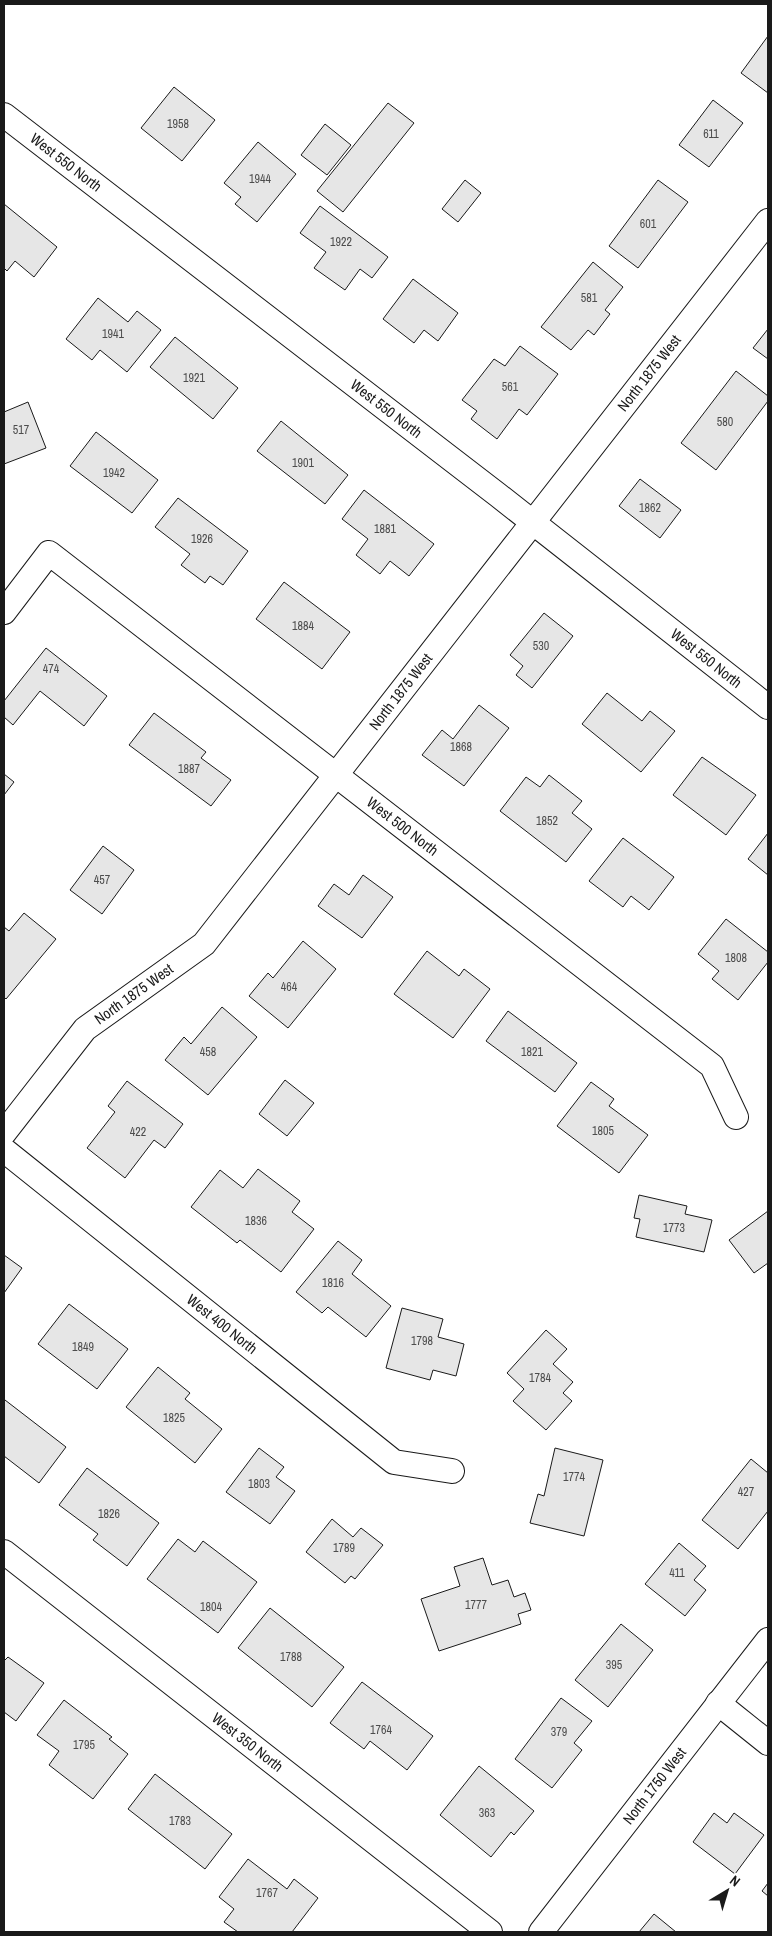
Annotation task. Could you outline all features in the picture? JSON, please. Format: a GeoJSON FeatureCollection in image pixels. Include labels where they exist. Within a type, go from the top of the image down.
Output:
{"type":"FeatureCollection","features":[{"type":"Feature","properties":{"kind":"street","name":"West 550 North"},"geometry":{"type":"LineString","coordinates":[[4,115],[533,523],[768,707]]}},
{"type":"Feature","properties":{"kind":"street","name":"North 1875 West"},"geometry":{"type":"LineString","coordinates":[[4,1133],[85,1029],[204,944],[768,220]]}},
{"type":"Feature","properties":{"kind":"street","name":"West 500 North"},"geometry":{"type":"LineString","coordinates":[[4,612],[49,553],[712,1066],[736,1117]]}},
{"type":"Feature","properties":{"kind":"street","name":"West 400 North"},"geometry":{"type":"LineString","coordinates":[[4,1150],[394,1462],[452,1471]]}},
{"type":"Feature","properties":{"kind":"street","name":"West 350 North"},"geometry":{"type":"LineString","coordinates":[[4,1552],[490,1932]]}},
{"type":"Feature","properties":{"kind":"street","name":"North 1750 West"},"geometry":{"type":"LineString","coordinates":[[542,1932],[768,1640]]}},
{"type":"Feature","properties":{"kind":"street"},"geometry":{"type":"LineString","coordinates":[[718,1703],[768,1743]]}},
{"type":"Feature","properties":{"kind":"building"},"geometry":{"type":"Polygon","coordinates":[[[768,36],[768,93],[741,73],[768,36]]]}},
{"type":"Feature","properties":{"kind":"building"},"geometry":{"type":"Polygon","coordinates":[[[174,87],[215,120],[182,161],[141,128],[174,87]]]}},
{"type":"Feature","properties":{"kind":"building"},"geometry":{"type":"Polygon","coordinates":[[[713,100],[743,123],[709,167],[679,145],[713,100]]]}},
{"type":"Feature","properties":{"kind":"building"},"geometry":{"type":"Polygon","coordinates":[[[388,103],[414,123],[343,212],[317,191],[388,103]]]}},
{"type":"Feature","properties":{"kind":"building"},"geometry":{"type":"Polygon","coordinates":[[[325,124],[351,145],[327,175],[301,155],[325,124]]]}},
{"type":"Feature","properties":{"kind":"building"},"geometry":{"type":"Polygon","coordinates":[[[258,142],[296,174],[257,222],[235,204],[241,197],[224,183],[258,142]]]}},
{"type":"Feature","properties":{"kind":"building"},"geometry":{"type":"Polygon","coordinates":[[[465,180],[481,193],[458,222],[442,209],[465,180]]]}},
{"type":"Feature","properties":{"kind":"building"},"geometry":{"type":"Polygon","coordinates":[[[658,180],[688,202],[638,268],[609,246],[658,180]]]}},
{"type":"Feature","properties":{"kind":"building"},"geometry":{"type":"Polygon","coordinates":[[[4,204],[57,247],[34,277],[15,261],[7,271],[4,268],[4,204]]]}},
{"type":"Feature","properties":{"kind":"building"},"geometry":{"type":"Polygon","coordinates":[[[320,206],[388,257],[372,278],[360,269],[345,290],[314,268],[326,252],[300,233],[320,206]]]}},
{"type":"Feature","properties":{"kind":"building"},"geometry":{"type":"Polygon","coordinates":[[[593,262],[623,287],[605,310],[610,314],[594,335],[588,330],[571,350],[541,327],[593,262]]]}},
{"type":"Feature","properties":{"kind":"building"},"geometry":{"type":"Polygon","coordinates":[[[413,279],[458,313],[438,341],[424,330],[414,343],[383,319],[413,279]]]}},
{"type":"Feature","properties":{"kind":"building"},"geometry":{"type":"Polygon","coordinates":[[[98,298],[128,322],[137,311],[161,330],[127,372],[100,350],[92,360],[66,339],[98,298]]]}},
{"type":"Feature","properties":{"kind":"building"},"geometry":{"type":"Polygon","coordinates":[[[768,329],[768,359],[753,348],[768,329]]]}},
{"type":"Feature","properties":{"kind":"building"},"geometry":{"type":"Polygon","coordinates":[[[175,337],[238,388],[213,419],[150,367],[175,337]]]}},
{"type":"Feature","properties":{"kind":"building"},"geometry":{"type":"Polygon","coordinates":[[[520,346],[558,374],[527,415],[519,409],[497,439],[471,419],[477,411],[462,400],[494,359],[505,366],[520,346]]]}},
{"type":"Feature","properties":{"kind":"building"},"geometry":{"type":"Polygon","coordinates":[[[736,371],[768,396],[768,401],[716,470],[681,443],[736,371]]]}},
{"type":"Feature","properties":{"kind":"building"},"geometry":{"type":"Polygon","coordinates":[[[28,402],[46,448],[4,464],[4,412],[28,402]]]}},
{"type":"Feature","properties":{"kind":"building"},"geometry":{"type":"Polygon","coordinates":[[[281,421],[348,475],[325,504],[257,451],[281,421]]]}},
{"type":"Feature","properties":{"kind":"building"},"geometry":{"type":"Polygon","coordinates":[[[96,432],[158,480],[132,513],[70,466],[96,432]]]}},
{"type":"Feature","properties":{"kind":"building"},"geometry":{"type":"Polygon","coordinates":[[[640,479],[681,510],[660,538],[619,506],[640,479]]]}},
{"type":"Feature","properties":{"kind":"building"},"geometry":{"type":"Polygon","coordinates":[[[364,490],[434,544],[409,576],[390,561],[380,574],[356,555],[368,539],[342,519],[364,490]]]}},
{"type":"Feature","properties":{"kind":"building"},"geometry":{"type":"Polygon","coordinates":[[[178,498],[248,551],[223,585],[210,576],[205,583],[181,565],[190,554],[155,527],[178,498]]]}},
{"type":"Feature","properties":{"kind":"building"},"geometry":{"type":"Polygon","coordinates":[[[284,582],[350,632],[322,669],[256,619],[284,582]]]}},
{"type":"Feature","properties":{"kind":"building"},"geometry":{"type":"Polygon","coordinates":[[[544,613],[573,636],[532,688],[516,675],[523,666],[510,655],[544,613]]]}},
{"type":"Feature","properties":{"kind":"building"},"geometry":{"type":"Polygon","coordinates":[[[46,648],[107,696],[84,726],[40,691],[13,725],[4,717],[4,701],[46,648]]]}},
{"type":"Feature","properties":{"kind":"building"},"geometry":{"type":"Polygon","coordinates":[[[607,693],[642,721],[650,711],[675,731],[641,772],[582,724],[607,693]]]}},
{"type":"Feature","properties":{"kind":"building"},"geometry":{"type":"Polygon","coordinates":[[[479,705],[509,728],[464,786],[422,755],[442,730],[453,739],[479,705]]]}},
{"type":"Feature","properties":{"kind":"building"},"geometry":{"type":"Polygon","coordinates":[[[154,713],[206,752],[201,758],[231,780],[211,806],[129,745],[154,713]]]}},
{"type":"Feature","properties":{"kind":"building"},"geometry":{"type":"Polygon","coordinates":[[[702,757],[756,795],[726,835],[673,795],[702,757]]]}},
{"type":"Feature","properties":{"kind":"building"},"geometry":{"type":"Polygon","coordinates":[[[4,774],[14,782],[4,795],[4,774]]]}},
{"type":"Feature","properties":{"kind":"building"},"geometry":{"type":"Polygon","coordinates":[[[549,775],[582,801],[572,813],[592,829],[566,862],[500,811],[526,777],[540,787],[549,775]]]}},
{"type":"Feature","properties":{"kind":"building"},"geometry":{"type":"Polygon","coordinates":[[[768,833],[768,875],[748,859],[768,833]]]}},
{"type":"Feature","properties":{"kind":"building"},"geometry":{"type":"Polygon","coordinates":[[[623,838],[674,877],[649,910],[631,896],[623,907],[589,881],[623,838]]]}},
{"type":"Feature","properties":{"kind":"building"},"geometry":{"type":"Polygon","coordinates":[[[103,846],[134,870],[102,914],[70,890],[103,846]]]}},
{"type":"Feature","properties":{"kind":"building"},"geometry":{"type":"Polygon","coordinates":[[[363,875],[393,897],[362,938],[318,906],[334,884],[349,895],[363,875]]]}},
{"type":"Feature","properties":{"kind":"building"},"geometry":{"type":"Polygon","coordinates":[[[24,913],[56,939],[6,999],[4,997],[4,927],[9,931],[24,913]]]}},
{"type":"Feature","properties":{"kind":"building"},"geometry":{"type":"Polygon","coordinates":[[[726,919],[768,952],[768,962],[738,1000],[712,979],[719,971],[698,954],[726,919]]]}},
{"type":"Feature","properties":{"kind":"building"},"geometry":{"type":"Polygon","coordinates":[[[303,941],[336,969],[288,1028],[249,996],[268,973],[273,978],[303,941]]]}},
{"type":"Feature","properties":{"kind":"building"},"geometry":{"type":"Polygon","coordinates":[[[427,951],[459,976],[464,969],[490,989],[453,1038],[394,994],[427,951]]]}},
{"type":"Feature","properties":{"kind":"building"},"geometry":{"type":"Polygon","coordinates":[[[222,1007],[257,1037],[208,1095],[165,1060],[184,1037],[191,1044],[222,1007]]]}},
{"type":"Feature","properties":{"kind":"building"},"geometry":{"type":"Polygon","coordinates":[[[508,1011],[577,1063],[555,1092],[486,1041],[508,1011]]]}},
{"type":"Feature","properties":{"kind":"building"},"geometry":{"type":"Polygon","coordinates":[[[285,1080],[314,1103],[287,1136],[259,1114],[285,1080]]]}},
{"type":"Feature","properties":{"kind":"building"},"geometry":{"type":"Polygon","coordinates":[[[127,1081],[183,1124],[165,1148],[154,1140],[125,1178],[87,1148],[115,1112],[108,1106],[127,1081]]]}},
{"type":"Feature","properties":{"kind":"building"},"geometry":{"type":"Polygon","coordinates":[[[591,1082],[614,1099],[609,1106],[648,1135],[619,1173],[557,1126],[591,1082]]]}},
{"type":"Feature","properties":{"kind":"building"},"geometry":{"type":"Polygon","coordinates":[[[258,1169],[300,1201],[292,1212],[314,1229],[281,1272],[240,1240],[237,1243],[191,1207],[220,1170],[243,1188],[258,1169]]]}},
{"type":"Feature","properties":{"kind":"building"},"geometry":{"type":"Polygon","coordinates":[[[639,1195],[687,1206],[685,1214],[712,1220],[704,1252],[636,1237],[640,1219],[634,1218],[639,1195]]]}},
{"type":"Feature","properties":{"kind":"building"},"geometry":{"type":"Polygon","coordinates":[[[768,1211],[768,1263],[754,1273],[729,1240],[768,1211]]]}},
{"type":"Feature","properties":{"kind":"building"},"geometry":{"type":"Polygon","coordinates":[[[338,1241],[362,1260],[352,1274],[391,1306],[366,1337],[328,1307],[322,1313],[296,1292],[338,1241]]]}},
{"type":"Feature","properties":{"kind":"building"},"geometry":{"type":"Polygon","coordinates":[[[4,1255],[22,1268],[4,1293],[4,1255]]]}},
{"type":"Feature","properties":{"kind":"building"},"geometry":{"type":"Polygon","coordinates":[[[69,1304],[128,1349],[97,1389],[38,1344],[69,1304]]]}},
{"type":"Feature","properties":{"kind":"building"},"geometry":{"type":"Polygon","coordinates":[[[402,1308],[443,1319],[438,1337],[464,1344],[456,1376],[433,1370],[430,1380],[386,1368],[402,1308]]]}},
{"type":"Feature","properties":{"kind":"building"},"geometry":{"type":"Polygon","coordinates":[[[546,1330],[567,1349],[553,1364],[573,1382],[563,1393],[572,1401],[546,1430],[513,1401],[524,1389],[507,1373],[546,1330]]]}},
{"type":"Feature","properties":{"kind":"building"},"geometry":{"type":"Polygon","coordinates":[[[158,1367],[190,1393],[185,1399],[222,1429],[195,1463],[126,1407],[158,1367]]]}},
{"type":"Feature","properties":{"kind":"building"},"geometry":{"type":"Polygon","coordinates":[[[5,1400],[66,1447],[39,1483],[4,1456],[5,1400]]]}},
{"type":"Feature","properties":{"kind":"building"},"geometry":{"type":"Polygon","coordinates":[[[259,1448],[284,1467],[276,1477],[295,1491],[270,1524],[226,1492],[259,1448]]]}},
{"type":"Feature","properties":{"kind":"building"},"geometry":{"type":"Polygon","coordinates":[[[555,1448],[603,1460],[584,1536],[530,1523],[538,1494],[544,1496],[555,1448]]]}},
{"type":"Feature","properties":{"kind":"building"},"geometry":{"type":"Polygon","coordinates":[[[751,1459],[768,1473],[768,1511],[738,1549],[702,1520],[751,1459]]]}},
{"type":"Feature","properties":{"kind":"building"},"geometry":{"type":"Polygon","coordinates":[[[87,1468],[159,1523],[127,1566],[93,1540],[98,1534],[59,1505],[87,1468]]]}},
{"type":"Feature","properties":{"kind":"building"},"geometry":{"type":"Polygon","coordinates":[[[332,1519],[353,1537],[361,1528],[383,1545],[355,1579],[351,1576],[345,1583],[306,1552],[332,1519]]]}},
{"type":"Feature","properties":{"kind":"building"},"geometry":{"type":"Polygon","coordinates":[[[178,1539],[195,1552],[203,1541],[257,1582],[218,1633],[147,1579],[178,1539]]]}},
{"type":"Feature","properties":{"kind":"building"},"geometry":{"type":"Polygon","coordinates":[[[679,1543],[706,1566],[694,1580],[706,1590],[685,1616],[645,1584],[679,1543]]]}},
{"type":"Feature","properties":{"kind":"building"},"geometry":{"type":"Polygon","coordinates":[[[483,1558],[492,1585],[508,1580],[514,1597],[525,1593],[531,1610],[518,1614],[521,1624],[439,1651],[421,1599],[460,1586],[454,1567],[483,1558]]]}},
{"type":"Feature","properties":{"kind":"building"},"geometry":{"type":"Polygon","coordinates":[[[270,1608],[344,1667],[312,1707],[238,1648],[270,1608]]]}},
{"type":"Feature","properties":{"kind":"building"},"geometry":{"type":"Polygon","coordinates":[[[621,1624],[653,1650],[608,1707],[575,1680],[621,1624]]]}},
{"type":"Feature","properties":{"kind":"building"},"geometry":{"type":"Polygon","coordinates":[[[8,1657],[44,1683],[16,1721],[4,1712],[4,1659],[8,1657]]]}},
{"type":"Feature","properties":{"kind":"building"},"geometry":{"type":"Polygon","coordinates":[[[362,1682],[433,1736],[407,1770],[370,1741],[364,1749],[330,1723],[362,1682]]]}},
{"type":"Feature","properties":{"kind":"building"},"geometry":{"type":"Polygon","coordinates":[[[561,1698],[592,1721],[574,1743],[582,1750],[552,1788],[515,1759],[561,1698]]]}},
{"type":"Feature","properties":{"kind":"building"},"geometry":{"type":"Polygon","coordinates":[[[64,1700],[112,1737],[109,1739],[128,1754],[93,1799],[49,1765],[59,1751],[37,1735],[64,1700]]]}},
{"type":"Feature","properties":{"kind":"building"},"geometry":{"type":"Polygon","coordinates":[[[479,1766],[534,1811],[514,1835],[511,1832],[491,1857],[440,1815],[479,1766]]]}},
{"type":"Feature","properties":{"kind":"building"},"geometry":{"type":"Polygon","coordinates":[[[155,1774],[232,1834],[205,1869],[128,1809],[155,1774]]]}},
{"type":"Feature","properties":{"kind":"building"},"geometry":{"type":"Polygon","coordinates":[[[714,1813],[727,1823],[734,1813],[764,1835],[735,1874],[693,1842],[714,1813]]]}},
{"type":"Feature","properties":{"kind":"building"},"geometry":{"type":"Polygon","coordinates":[[[248,1859],[287,1889],[294,1879],[318,1898],[292,1932],[238,1932],[224,1922],[234,1909],[219,1897],[248,1859]]]}},
{"type":"Feature","properties":{"kind":"building"},"geometry":{"type":"Polygon","coordinates":[[[768,1883],[768,1896],[762,1891],[768,1883]]]}},
{"type":"Feature","properties":{"kind":"building"},"geometry":{"type":"Polygon","coordinates":[[[654,1914],[676,1932],[639,1932],[654,1914]]]}}]}
